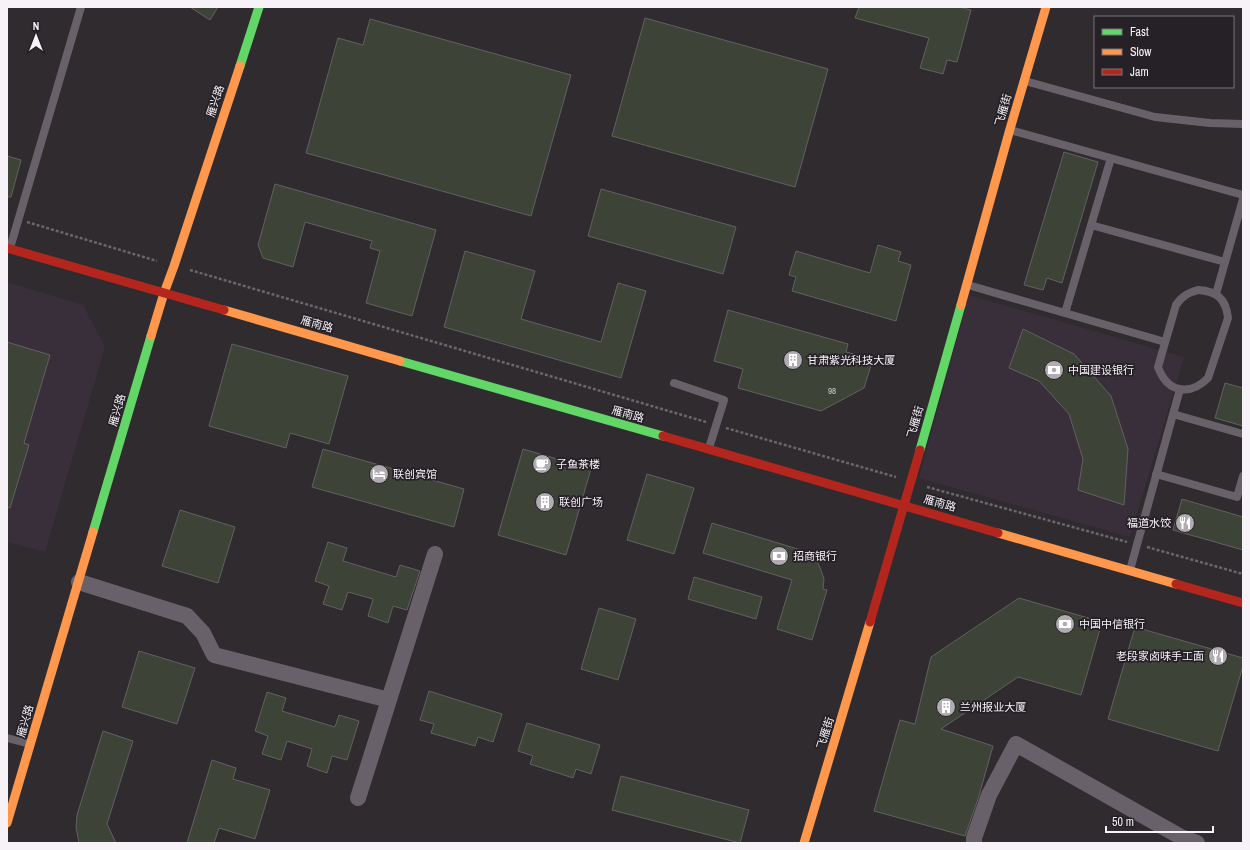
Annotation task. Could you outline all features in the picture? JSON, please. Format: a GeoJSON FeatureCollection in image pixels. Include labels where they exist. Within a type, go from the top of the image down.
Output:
{"type":"FeatureCollection","features":[{"type":"Feature","properties":{"kind":"main road","name":"雁兴路"},"geometry":{"type":"LineString","coordinates":[[7,824],[164,293],[259,7]]}},
{"type":"Feature","properties":{"kind":"main road","name":"飞雁街"},"geometry":{"type":"LineString","coordinates":[[804,843],[905,505],[1010,129],[1046,7]]}},
{"type":"Feature","properties":{"kind":"main road","name":"雁南路"},"geometry":{"type":"LineString","coordinates":[[9,248],[1243,603]]}},
{"type":"Feature","properties":{"kind":"street"},"geometry":{"type":"LineString","coordinates":[[358,798],[435,554]]}},
{"type":"Feature","properties":{"kind":"street"},"geometry":{"type":"LineString","coordinates":[[79,582],[187,616],[203,633],[214,655],[389,700]]}},
{"type":"Feature","properties":{"kind":"street"},"geometry":{"type":"LineString","coordinates":[[974,843],[974,838],[989,795],[1016,744],[1180,840],[1197,843]]}},
{"type":"Feature","properties":{"kind":"lane"},"geometry":{"type":"LineString","coordinates":[[9,248],[81,7]]}},
{"type":"Feature","properties":{"kind":"lane"},"geometry":{"type":"LineString","coordinates":[[1024,80],[1155,117],[1210,123],[1243,124]]}},
{"type":"Feature","properties":{"kind":"lane"},"geometry":{"type":"LineString","coordinates":[[1010,129],[1243,194]]}},
{"type":"Feature","properties":{"kind":"lane"},"geometry":{"type":"LineString","coordinates":[[1065,313],[1111,158]]}},
{"type":"Feature","properties":{"kind":"lane"},"geometry":{"type":"LineString","coordinates":[[1216,294],[1243,199]]}},
{"type":"Feature","properties":{"kind":"lane"},"geometry":{"type":"LineString","coordinates":[[1091,225],[1225,262]]}},
{"type":"Feature","properties":{"kind":"lane"},"geometry":{"type":"LineString","coordinates":[[966,285],[1165,342]]}},
{"type":"Feature","properties":{"kind":"lane"},"geometry":{"type":"LineString","coordinates":[[1198,290],[1216,294],[1223,301],[1227,309],[1228,318],[1208,378],[1202,385],[1193,389],[1180,389],[1167,383],[1161,376],[1158,367],[1176,305],[1181,298],[1189,292],[1198,290]]}},
{"type":"Feature","properties":{"kind":"lane"},"geometry":{"type":"LineString","coordinates":[[674,383],[724,400],[708,449]]}},
{"type":"Feature","properties":{"kind":"lane"},"geometry":{"type":"LineString","coordinates":[[1130,570],[1180,389]]}},
{"type":"Feature","properties":{"kind":"lane"},"geometry":{"type":"LineString","coordinates":[[1173,414],[1243,434]]}},
{"type":"Feature","properties":{"kind":"lane"},"geometry":{"type":"LineString","coordinates":[[1156,474],[1237,496],[1243,476]]}},
{"type":"Feature","properties":{"kind":"lane"},"geometry":{"type":"LineString","coordinates":[[7,738],[31,744]]}},
{"type":"Feature","properties":{"kind":"path"},"geometry":{"type":"LineString","coordinates":[[18,220],[911,482],[1243,574]]}},
{"type":"Feature","properties":{"kind":"shaded area"},"geometry":{"type":"Polygon","coordinates":[[[7,282],[83,305],[105,347],[45,552],[7,542],[7,282]]]}},
{"type":"Feature","properties":{"kind":"shaded area"},"geometry":{"type":"Polygon","coordinates":[[[969,295],[1184,357],[1130,537],[919,478],[969,295]]]}},
{"type":"Feature","properties":{"kind":"building"},"geometry":{"type":"Polygon","coordinates":[[[190,7],[218,7],[210,20],[190,7]]]}},
{"type":"Feature","properties":{"kind":"building"},"geometry":{"type":"Polygon","coordinates":[[[859,7],[959,7],[971,10],[957,62],[947,60],[943,74],[920,68],[929,38],[855,18],[859,7]]]}},
{"type":"Feature","properties":{"kind":"building"},"geometry":{"type":"Polygon","coordinates":[[[645,18],[828,69],[795,187],[612,136],[645,18]]]}},
{"type":"Feature","properties":{"kind":"building"},"geometry":{"type":"Polygon","coordinates":[[[370,19],[571,75],[531,216],[306,153],[338,38],[363,45],[370,19]]]}},
{"type":"Feature","properties":{"kind":"building"},"geometry":{"type":"Polygon","coordinates":[[[1064,152],[1098,162],[1062,283],[1047,278],[1043,290],[1024,285],[1064,152]]]}},
{"type":"Feature","properties":{"kind":"building"},"geometry":{"type":"Polygon","coordinates":[[[7,156],[21,160],[11,197],[7,197],[7,156]]]}},
{"type":"Feature","properties":{"kind":"building"},"geometry":{"type":"Polygon","coordinates":[[[275,184],[436,230],[412,316],[366,303],[380,251],[370,248],[372,241],[305,222],[293,267],[263,258],[258,245],[275,184]]]}},
{"type":"Feature","properties":{"kind":"building"},"geometry":{"type":"Polygon","coordinates":[[[601,189],[736,227],[723,274],[588,236],[601,189]]]}},
{"type":"Feature","properties":{"kind":"building"},"geometry":{"type":"Polygon","coordinates":[[[878,245],[901,252],[898,261],[911,265],[896,321],[792,291],[796,277],[789,275],[796,251],[870,273],[878,245]]]}},
{"type":"Feature","properties":{"kind":"building"},"geometry":{"type":"Polygon","coordinates":[[[465,251],[535,271],[521,319],[601,342],[618,283],[646,291],[621,378],[444,327],[465,251]]]}},
{"type":"Feature","properties":{"kind":"building","name":"甘肃紫光科技大厦"},"geometry":{"type":"Polygon","coordinates":[[[728,310],[848,344],[846,352],[873,359],[864,388],[821,411],[738,388],[743,369],[714,361],[728,310]]]}},
{"type":"Feature","properties":{"kind":"building"},"geometry":{"type":"Polygon","coordinates":[[[1023,329],[1074,354],[1111,396],[1128,449],[1124,505],[1078,490],[1083,459],[1069,414],[1039,381],[1009,368],[1023,329]]]}},
{"type":"Feature","properties":{"kind":"building"},"geometry":{"type":"Polygon","coordinates":[[[7,342],[50,355],[24,443],[29,445],[10,508],[7,507],[7,342]]]}},
{"type":"Feature","properties":{"kind":"building"},"geometry":{"type":"Polygon","coordinates":[[[232,344],[348,376],[329,444],[290,433],[286,448],[209,426],[232,344]]]}},
{"type":"Feature","properties":{"kind":"building"},"geometry":{"type":"Polygon","coordinates":[[[1225,383],[1243,388],[1243,426],[1215,418],[1225,383]]]}},
{"type":"Feature","properties":{"kind":"building"},"geometry":{"type":"Polygon","coordinates":[[[323,449],[464,489],[454,527],[312,487],[323,449]]]}},
{"type":"Feature","properties":{"kind":"building","name":"联创广场"},"geometry":{"type":"Polygon","coordinates":[[[523,449],[591,469],[566,555],[498,535],[523,449]]]}},
{"type":"Feature","properties":{"kind":"building"},"geometry":{"type":"Polygon","coordinates":[[[647,474],[694,488],[674,554],[627,540],[647,474]]]}},
{"type":"Feature","properties":{"kind":"building"},"geometry":{"type":"Polygon","coordinates":[[[1182,499],[1243,517],[1243,550],[1173,530],[1182,499]]]}},
{"type":"Feature","properties":{"kind":"building"},"geometry":{"type":"Polygon","coordinates":[[[180,510],[235,527],[218,583],[162,566],[180,510]]]}},
{"type":"Feature","properties":{"kind":"building"},"geometry":{"type":"Polygon","coordinates":[[[712,523],[801,550],[810,554],[817,561],[824,579],[823,589],[827,590],[812,640],[777,629],[792,580],[703,553],[712,523]]]}},
{"type":"Feature","properties":{"kind":"building"},"geometry":{"type":"Polygon","coordinates":[[[328,542],[347,548],[343,561],[396,577],[400,565],[420,571],[407,610],[393,606],[388,623],[368,616],[373,599],[348,592],[342,610],[323,604],[329,586],[315,581],[328,542]]]}},
{"type":"Feature","properties":{"kind":"building"},"geometry":{"type":"Polygon","coordinates":[[[694,577],[762,597],[756,619],[688,599],[694,577]]]}},
{"type":"Feature","properties":{"kind":"building","name":"兰州报业大厦"},"geometry":{"type":"Polygon","coordinates":[[[1019,598],[1102,622],[1081,695],[1018,677],[941,729],[993,746],[978,799],[965,836],[874,811],[900,720],[915,724],[931,657],[1019,598]]]}},
{"type":"Feature","properties":{"kind":"building"},"geometry":{"type":"Polygon","coordinates":[[[599,608],[636,619],[618,680],[581,669],[599,608]]]}},
{"type":"Feature","properties":{"kind":"building"},"geometry":{"type":"Polygon","coordinates":[[[1135,627],[1243,658],[1243,666],[1218,751],[1108,719],[1135,627]]]}},
{"type":"Feature","properties":{"kind":"building"},"geometry":{"type":"Polygon","coordinates":[[[139,651],[195,668],[177,724],[122,707],[139,651]]]}},
{"type":"Feature","properties":{"kind":"building"},"geometry":{"type":"Polygon","coordinates":[[[429,691],[502,714],[493,742],[478,737],[475,746],[431,733],[434,724],[420,720],[429,691]]]}},
{"type":"Feature","properties":{"kind":"building"},"geometry":{"type":"Polygon","coordinates":[[[267,692],[286,698],[282,711],[335,727],[339,715],[359,721],[347,760],[332,756],[327,773],[307,766],[312,749],[287,741],[281,760],[262,754],[268,736],[255,731],[267,692]]]}},
{"type":"Feature","properties":{"kind":"building"},"geometry":{"type":"Polygon","coordinates":[[[527,723],[600,745],[591,774],[576,769],[573,778],[530,764],[533,756],[518,751],[527,723]]]}},
{"type":"Feature","properties":{"kind":"building"},"geometry":{"type":"Polygon","coordinates":[[[103,731],[133,741],[107,824],[116,843],[79,843],[76,827],[77,815],[103,731]]]}},
{"type":"Feature","properties":{"kind":"building"},"geometry":{"type":"Polygon","coordinates":[[[212,760],[236,768],[233,779],[270,790],[255,839],[219,828],[214,843],[187,843],[212,760]]]}},
{"type":"Feature","properties":{"kind":"building"},"geometry":{"type":"Polygon","coordinates":[[[621,776],[749,810],[740,843],[612,810],[621,776]]]}},
{"type":"Feature","properties":{"kind":"traffic: fast"},"geometry":{"type":"LineString","coordinates":[[240,66],[259,7]]}},
{"type":"Feature","properties":{"kind":"traffic: fast"},"geometry":{"type":"LineString","coordinates":[[920,450],[961,305]]}},
{"type":"Feature","properties":{"kind":"traffic: fast"},"geometry":{"type":"LineString","coordinates":[[93,532],[151,336]]}},
{"type":"Feature","properties":{"kind":"traffic: fast"},"geometry":{"type":"LineString","coordinates":[[400,361],[663,436]]}},
{"type":"Feature","properties":{"kind":"traffic: slow"},"geometry":{"type":"LineString","coordinates":[[961,305],[1046,7]]}},
{"type":"Feature","properties":{"kind":"traffic: slow"},"geometry":{"type":"LineString","coordinates":[[151,336],[240,66]]}},
{"type":"Feature","properties":{"kind":"traffic: slow"},"geometry":{"type":"LineString","coordinates":[[224,310],[400,361]]}},
{"type":"Feature","properties":{"kind":"traffic: slow"},"geometry":{"type":"LineString","coordinates":[[7,823],[93,532]]}},
{"type":"Feature","properties":{"kind":"traffic: slow"},"geometry":{"type":"LineString","coordinates":[[998,533],[1176,584]]}},
{"type":"Feature","properties":{"kind":"traffic: slow"},"geometry":{"type":"LineString","coordinates":[[804,843],[870,622]]}},
{"type":"Feature","properties":{"kind":"traffic: jam"},"geometry":{"type":"LineString","coordinates":[[7,248],[224,310]]}},
{"type":"Feature","properties":{"kind":"traffic: jam"},"geometry":{"type":"LineString","coordinates":[[663,436],[998,533]]}},
{"type":"Feature","properties":{"kind":"traffic: jam"},"geometry":{"type":"LineString","coordinates":[[870,622],[920,450]]}},
{"type":"Feature","properties":{"kind":"traffic: jam"},"geometry":{"type":"LineString","coordinates":[[1176,584],[1243,603]]}},
{"type":"Feature","properties":{"kind":"place","name":"甘肃紫光科技大厦"},"geometry":{"type":"Point","coordinates":[793,360]}},
{"type":"Feature","properties":{"kind":"place","name":"中国建设银行"},"geometry":{"type":"Point","coordinates":[1054,370]}},
{"type":"Feature","properties":{"kind":"place","name":"子鱼茶楼"},"geometry":{"type":"Point","coordinates":[542,464]}},
{"type":"Feature","properties":{"kind":"place","name":"联创宾馆"},"geometry":{"type":"Point","coordinates":[379,474]}},
{"type":"Feature","properties":{"kind":"place","name":"联创广场"},"geometry":{"type":"Point","coordinates":[545,502]}},
{"type":"Feature","properties":{"kind":"place","name":"福道水饺"},"geometry":{"type":"Point","coordinates":[1185,523]}},
{"type":"Feature","properties":{"kind":"place","name":"招商银行"},"geometry":{"type":"Point","coordinates":[779,556]}},
{"type":"Feature","properties":{"kind":"place","name":"中国中信银行"},"geometry":{"type":"Point","coordinates":[1065,624]}},
{"type":"Feature","properties":{"kind":"place","name":"老段家卤味手工面"},"geometry":{"type":"Point","coordinates":[1218,656]}},
{"type":"Feature","properties":{"kind":"place","name":"兰州报业大厦"},"geometry":{"type":"Point","coordinates":[946,707]}}]}
